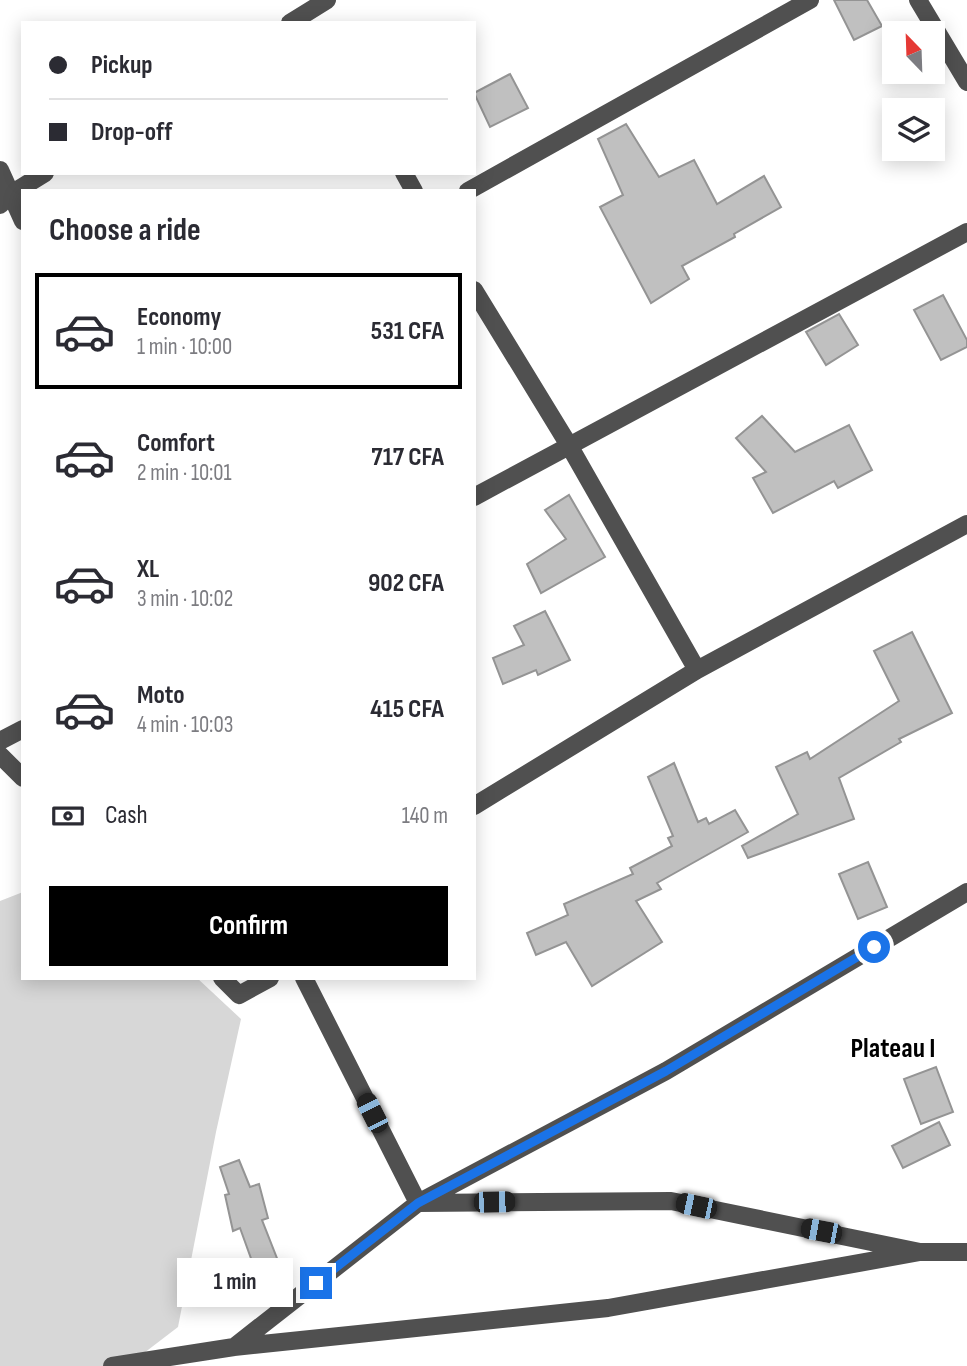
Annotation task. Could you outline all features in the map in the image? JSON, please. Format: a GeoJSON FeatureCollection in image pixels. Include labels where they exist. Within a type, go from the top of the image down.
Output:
{"type":"FeatureCollection","features":[{"type":"Feature","properties":{"kind":"street"},"geometry":{"type":"LineString","coordinates":[[472,189],[810,0]]}},
{"type":"Feature","properties":{"kind":"street"},"geometry":{"type":"LineString","coordinates":[[918,0],[967,82]]}},
{"type":"Feature","properties":{"kind":"street"},"geometry":{"type":"LineString","coordinates":[[294,21],[317,8]]}},
{"type":"Feature","properties":{"kind":"street"},"geometry":{"type":"LineString","coordinates":[[0,170],[6,199],[21,219]]}},
{"type":"Feature","properties":{"kind":"street"},"geometry":{"type":"LineString","coordinates":[[6,199],[42,175]]}},
{"type":"Feature","properties":{"kind":"street"},"geometry":{"type":"LineString","coordinates":[[476,496],[967,232]]}},
{"type":"Feature","properties":{"kind":"street"},"geometry":{"type":"LineString","coordinates":[[476,293],[570,447],[697,670]]}},
{"type":"Feature","properties":{"kind":"street"},"geometry":{"type":"LineString","coordinates":[[476,805],[697,670],[967,524]]}},
{"type":"Feature","properties":{"kind":"street"},"geometry":{"type":"LineString","coordinates":[[0,740],[21,730]]}},
{"type":"Feature","properties":{"kind":"street"},"geometry":{"type":"LineString","coordinates":[[0,755],[21,776]]}},
{"type":"Feature","properties":{"kind":"street"},"geometry":{"type":"LineString","coordinates":[[233,1347],[418,1203],[666,1071],[967,892]]}},
{"type":"Feature","properties":{"kind":"street"},"geometry":{"type":"LineString","coordinates":[[224,980],[239,995],[266,980]]}},
{"type":"Feature","properties":{"kind":"street"},"geometry":{"type":"LineString","coordinates":[[305,980],[418,1203]]}},
{"type":"Feature","properties":{"kind":"street"},"geometry":{"type":"LineString","coordinates":[[418,1203],[671,1201],[920,1252]]}},
{"type":"Feature","properties":{"kind":"street"},"geometry":{"type":"LineString","coordinates":[[112,1366],[159,1362],[233,1347],[608,1308],[920,1252],[967,1252]]}},
{"type":"Feature","properties":{"kind":"shaded area"},"geometry":{"type":"Polygon","coordinates":[[[21,893],[21,980],[199,980],[241,1019],[178,1327],[127,1366],[0,1366],[0,901],[21,893]]]}},
{"type":"Feature","properties":{"kind":"building"},"geometry":{"type":"Polygon","coordinates":[[[834,0],[867,0],[882,26],[854,40],[834,0]]]}},
{"type":"Feature","properties":{"kind":"building"},"geometry":{"type":"Polygon","coordinates":[[[510,74],[528,108],[490,127],[476,92],[510,74]]]}},
{"type":"Feature","properties":{"kind":"building"},"geometry":{"type":"Polygon","coordinates":[[[626,124],[659,177],[694,160],[717,204],[764,176],[781,207],[734,234],[735,237],[682,266],[689,279],[651,303],[600,207],[623,195],[598,139],[626,124]]]}},
{"type":"Feature","properties":{"kind":"building"},"geometry":{"type":"Polygon","coordinates":[[[943,295],[967,340],[967,347],[941,360],[914,310],[943,295]]]}},
{"type":"Feature","properties":{"kind":"building"},"geometry":{"type":"Polygon","coordinates":[[[839,314],[858,345],[826,365],[806,332],[839,314]]]}},
{"type":"Feature","properties":{"kind":"building"},"geometry":{"type":"Polygon","coordinates":[[[762,416],[795,452],[849,425],[872,470],[838,488],[834,481],[773,513],[753,478],[766,472],[736,438],[762,416]]]}},
{"type":"Feature","properties":{"kind":"building"},"geometry":{"type":"Polygon","coordinates":[[[569,495],[605,557],[541,593],[527,564],[566,539],[545,510],[569,495]]]}},
{"type":"Feature","properties":{"kind":"building"},"geometry":{"type":"Polygon","coordinates":[[[545,611],[570,660],[538,675],[536,670],[503,684],[493,658],[524,645],[514,626],[545,611]]]}},
{"type":"Feature","properties":{"kind":"building"},"geometry":{"type":"Polygon","coordinates":[[[912,632],[952,713],[899,739],[901,742],[839,778],[854,819],[748,858],[742,846],[798,814],[776,767],[807,752],[810,759],[899,701],[874,651],[912,632]]]}},
{"type":"Feature","properties":{"kind":"building"},"geometry":{"type":"Polygon","coordinates":[[[674,763],[698,822],[706,818],[709,824],[735,810],[748,832],[657,883],[661,889],[636,901],[662,942],[592,986],[566,942],[536,955],[527,933],[568,915],[564,904],[633,874],[630,868],[672,846],[668,838],[673,836],[648,777],[674,763]]]}},
{"type":"Feature","properties":{"kind":"building"},"geometry":{"type":"Polygon","coordinates":[[[868,862],[887,907],[858,919],[839,874],[868,862]]]}},
{"type":"Feature","properties":{"kind":"building"},"geometry":{"type":"Polygon","coordinates":[[[936,1067],[953,1112],[921,1124],[904,1079],[936,1067]]]}},
{"type":"Feature","properties":{"kind":"building"},"geometry":{"type":"Polygon","coordinates":[[[939,1122],[950,1145],[903,1168],[892,1146],[939,1122]]]}},
{"type":"Feature","properties":{"kind":"building"},"geometry":{"type":"Polygon","coordinates":[[[239,1160],[250,1187],[259,1184],[268,1218],[262,1220],[280,1266],[257,1275],[240,1228],[233,1231],[225,1195],[229,1194],[220,1167],[239,1160]]]}},
{"type":"Feature","properties":{"kind":"district","name":"Plateau I"},"geometry":{"type":"Point","coordinates":[893,1048]}},
{"type":"Feature","properties":{"kind":"route"},"geometry":{"type":"LineString","coordinates":[[316,1283],[418,1203],[666,1071],[874,947]]}}]}
